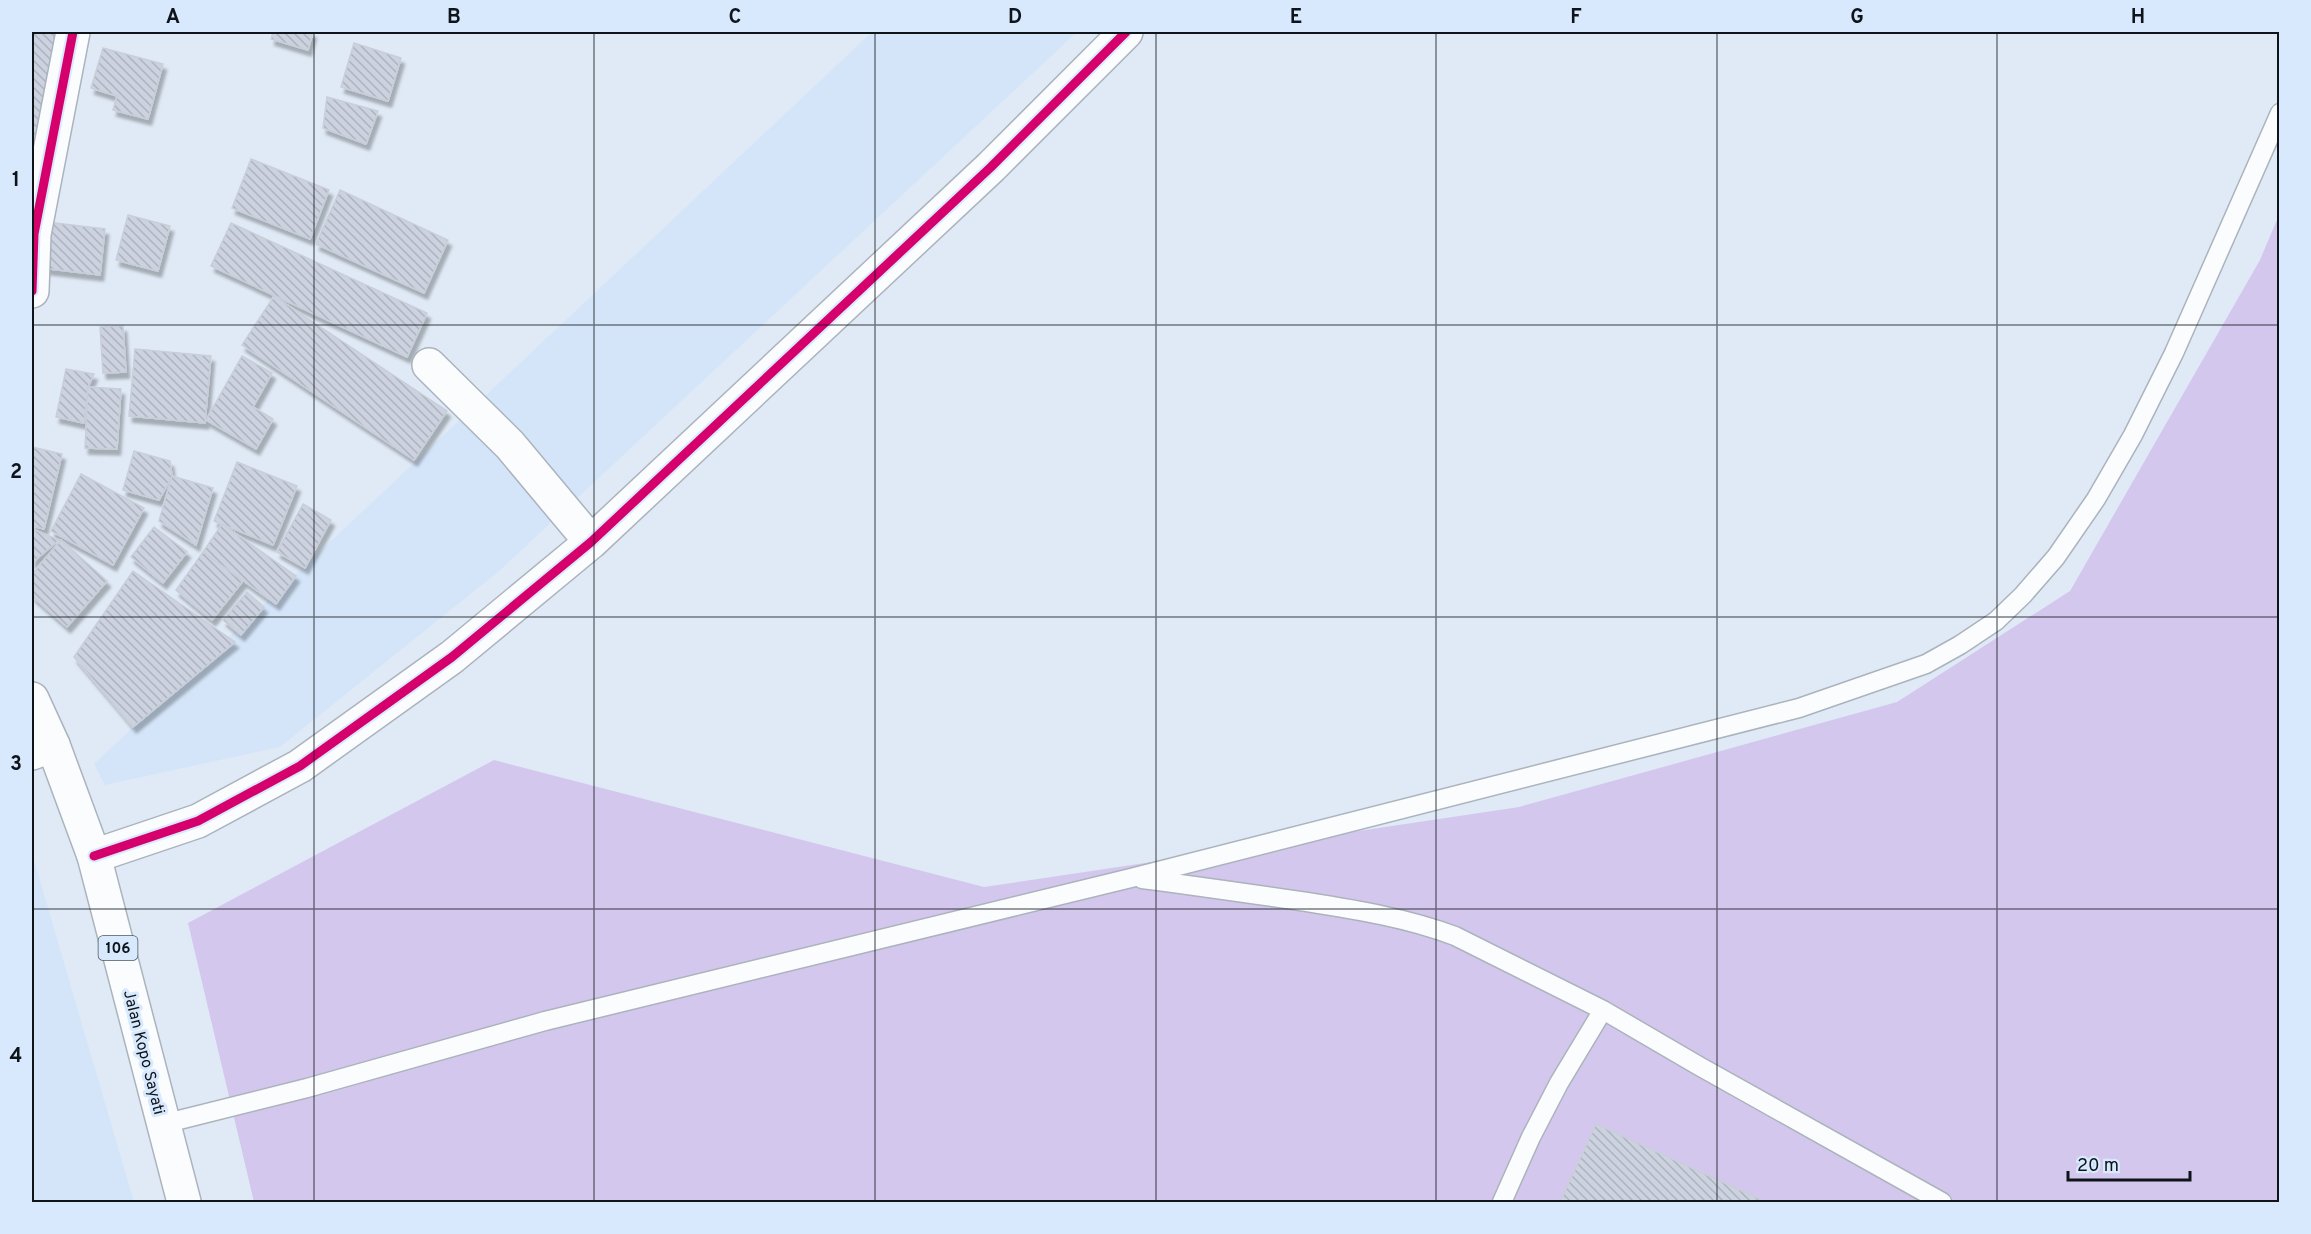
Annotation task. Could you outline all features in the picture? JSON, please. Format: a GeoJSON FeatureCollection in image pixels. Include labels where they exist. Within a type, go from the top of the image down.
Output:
{"type":"FeatureCollection","features":[{"type":"Feature","properties":{"kind":"street"},"geometry":{"type":"LineString","coordinates":[[32,291],[34,234],[74,32]]}},
{"type":"Feature","properties":{"kind":"street"},"geometry":{"type":"LineString","coordinates":[[94,856],[198,820],[300,766],[452,657],[591,542],[991,167],[1126,32]]}},
{"type":"Feature","properties":{"kind":"street"},"geometry":{"type":"LineString","coordinates":[[429,365],[510,445],[591,542]]}},
{"type":"Feature","properties":{"kind":"street","name":"Jalan Kopo Sayati"},"geometry":{"type":"LineString","coordinates":[[32,699],[42,749],[94,856],[184,1203]]}},
{"type":"Feature","properties":{"kind":"lane"},"geometry":{"type":"LineString","coordinates":[[163,1124],[307,1088],[544,1021],[1131,878],[1799,708],[1926,664],[1996,621],[2023,595],[2056,557],[2096,499],[2133,435],[2174,353],[2280,113]]}},
{"type":"Feature","properties":{"kind":"lane"},"geometry":{"type":"LineString","coordinates":[[1131,878],[1344,908],[1388,916],[1455,936],[1603,1010],[1942,1203]]}},
{"type":"Feature","properties":{"kind":"lane"},"geometry":{"type":"LineString","coordinates":[[1502,1203],[1531,1137],[1559,1083],[1603,1010]]}},
{"type":"Feature","properties":{"kind":"shaded area"},"geometry":{"type":"Polygon","coordinates":[[[872,32],[1077,32],[498,572],[280,747],[105,785],[94,764],[872,32]]]}},
{"type":"Feature","properties":{"kind":"shaded area"},"geometry":{"type":"Polygon","coordinates":[[[2279,215],[2279,1202],[254,1202],[188,923],[494,760],[984,887],[1519,807],[1897,702],[2070,591],[2260,260],[2279,215]]]}},
{"type":"Feature","properties":{"kind":"shaded area"},"geometry":{"type":"Polygon","coordinates":[[[32,853],[134,1202],[32,1202],[32,853]]]}},
{"type":"Feature","properties":{"kind":"building"},"geometry":{"type":"Polygon","coordinates":[[[32,32],[56,32],[32,190],[32,32]]]}},
{"type":"Feature","properties":{"kind":"building"},"geometry":{"type":"Polygon","coordinates":[[[273,32],[313,32],[308,50],[271,39],[273,32]]]}},
{"type":"Feature","properties":{"kind":"building"},"geometry":{"type":"Polygon","coordinates":[[[354,43],[401,58],[388,101],[341,87],[354,43]]]}},
{"type":"Feature","properties":{"kind":"building"},"geometry":{"type":"Polygon","coordinates":[[[103,48],[163,64],[148,119],[113,110],[117,96],[91,88],[103,48]]]}},
{"type":"Feature","properties":{"kind":"building"},"geometry":{"type":"Polygon","coordinates":[[[327,97],[378,111],[366,144],[323,128],[327,97]]]}},
{"type":"Feature","properties":{"kind":"building"},"geometry":{"type":"Polygon","coordinates":[[[251,159],[329,190],[310,239],[232,208],[251,159]]]}},
{"type":"Feature","properties":{"kind":"building"},"geometry":{"type":"Polygon","coordinates":[[[340,190],[448,240],[424,293],[316,244],[340,190]]]}},
{"type":"Feature","properties":{"kind":"building"},"geometry":{"type":"Polygon","coordinates":[[[128,215],[170,226],[158,271],[116,260],[128,215]]]}},
{"type":"Feature","properties":{"kind":"building"},"geometry":{"type":"Polygon","coordinates":[[[47,222],[105,229],[100,275],[42,268],[47,222]]]}},
{"type":"Feature","properties":{"kind":"building"},"geometry":{"type":"Polygon","coordinates":[[[231,223],[427,313],[407,357],[211,266],[231,223]]]}},
{"type":"Feature","properties":{"kind":"building"},"geometry":{"type":"Polygon","coordinates":[[[274,296],[447,411],[414,460],[242,345],[274,296]]]}},
{"type":"Feature","properties":{"kind":"building"},"geometry":{"type":"Polygon","coordinates":[[[123,326],[126,372],[103,373],[100,327],[123,326]]]}},
{"type":"Feature","properties":{"kind":"building"},"geometry":{"type":"Polygon","coordinates":[[[135,349],[211,356],[205,423],[129,416],[135,349]]]}},
{"type":"Feature","properties":{"kind":"building"},"geometry":{"type":"Polygon","coordinates":[[[242,356],[272,373],[253,407],[273,419],[256,449],[206,420],[242,356]]]}},
{"type":"Feature","properties":{"kind":"building"},"geometry":{"type":"Polygon","coordinates":[[[66,369],[94,374],[88,387],[84,423],[56,417],[66,369]]]}},
{"type":"Feature","properties":{"kind":"building"},"geometry":{"type":"Polygon","coordinates":[[[88,387],[121,389],[117,449],[85,448],[88,387]]]}},
{"type":"Feature","properties":{"kind":"building"},"geometry":{"type":"Polygon","coordinates":[[[32,447],[62,454],[44,529],[32,526],[32,447]]]}},
{"type":"Feature","properties":{"kind":"building"},"geometry":{"type":"Polygon","coordinates":[[[134,451],[170,461],[172,476],[159,500],[123,490],[134,451]]]}},
{"type":"Feature","properties":{"kind":"building"},"geometry":{"type":"Polygon","coordinates":[[[237,462],[297,486],[273,545],[214,521],[237,462]]]}},
{"type":"Feature","properties":{"kind":"building"},"geometry":{"type":"Polygon","coordinates":[[[81,474],[144,508],[113,565],[51,531],[81,474]]]}},
{"type":"Feature","properties":{"kind":"building"},"geometry":{"type":"Polygon","coordinates":[[[172,476],[213,488],[196,545],[159,521],[172,476]]]}},
{"type":"Feature","properties":{"kind":"building"},"geometry":{"type":"Polygon","coordinates":[[[303,504],[331,520],[305,568],[277,552],[303,504]]]}},
{"type":"Feature","properties":{"kind":"building"},"geometry":{"type":"Polygon","coordinates":[[[222,524],[296,576],[276,604],[203,552],[222,524]]]}},
{"type":"Feature","properties":{"kind":"building"},"geometry":{"type":"Polygon","coordinates":[[[154,527],[187,552],[163,583],[131,557],[154,527]]]}},
{"type":"Feature","properties":{"kind":"building"},"geometry":{"type":"Polygon","coordinates":[[[32,529],[59,540],[32,563],[32,529]]]}},
{"type":"Feature","properties":{"kind":"building"},"geometry":{"type":"Polygon","coordinates":[[[61,540],[107,581],[67,627],[32,596],[32,574],[61,540]]]}},
{"type":"Feature","properties":{"kind":"building"},"geometry":{"type":"Polygon","coordinates":[[[203,552],[243,581],[212,620],[176,590],[203,552]]]}},
{"type":"Feature","properties":{"kind":"building"},"geometry":{"type":"Polygon","coordinates":[[[133,571],[235,642],[133,727],[74,657],[133,571]]]}},
{"type":"Feature","properties":{"kind":"building"},"geometry":{"type":"Polygon","coordinates":[[[247,592],[264,607],[241,635],[223,620],[247,592]]]}},
{"type":"Feature","properties":{"kind":"building"},"geometry":{"type":"Polygon","coordinates":[[[1596,1124],[1766,1202],[1560,1202],[1596,1124]]]}},
{"type":"Feature","properties":{"kind":"cycle path"},"geometry":{"type":"LineString","coordinates":[[32,291],[34,234],[73,32]]}},
{"type":"Feature","properties":{"kind":"cycle path"},"geometry":{"type":"LineString","coordinates":[[94,856],[198,821],[300,766],[452,657],[591,542],[991,167],[1126,32]]}}]}
